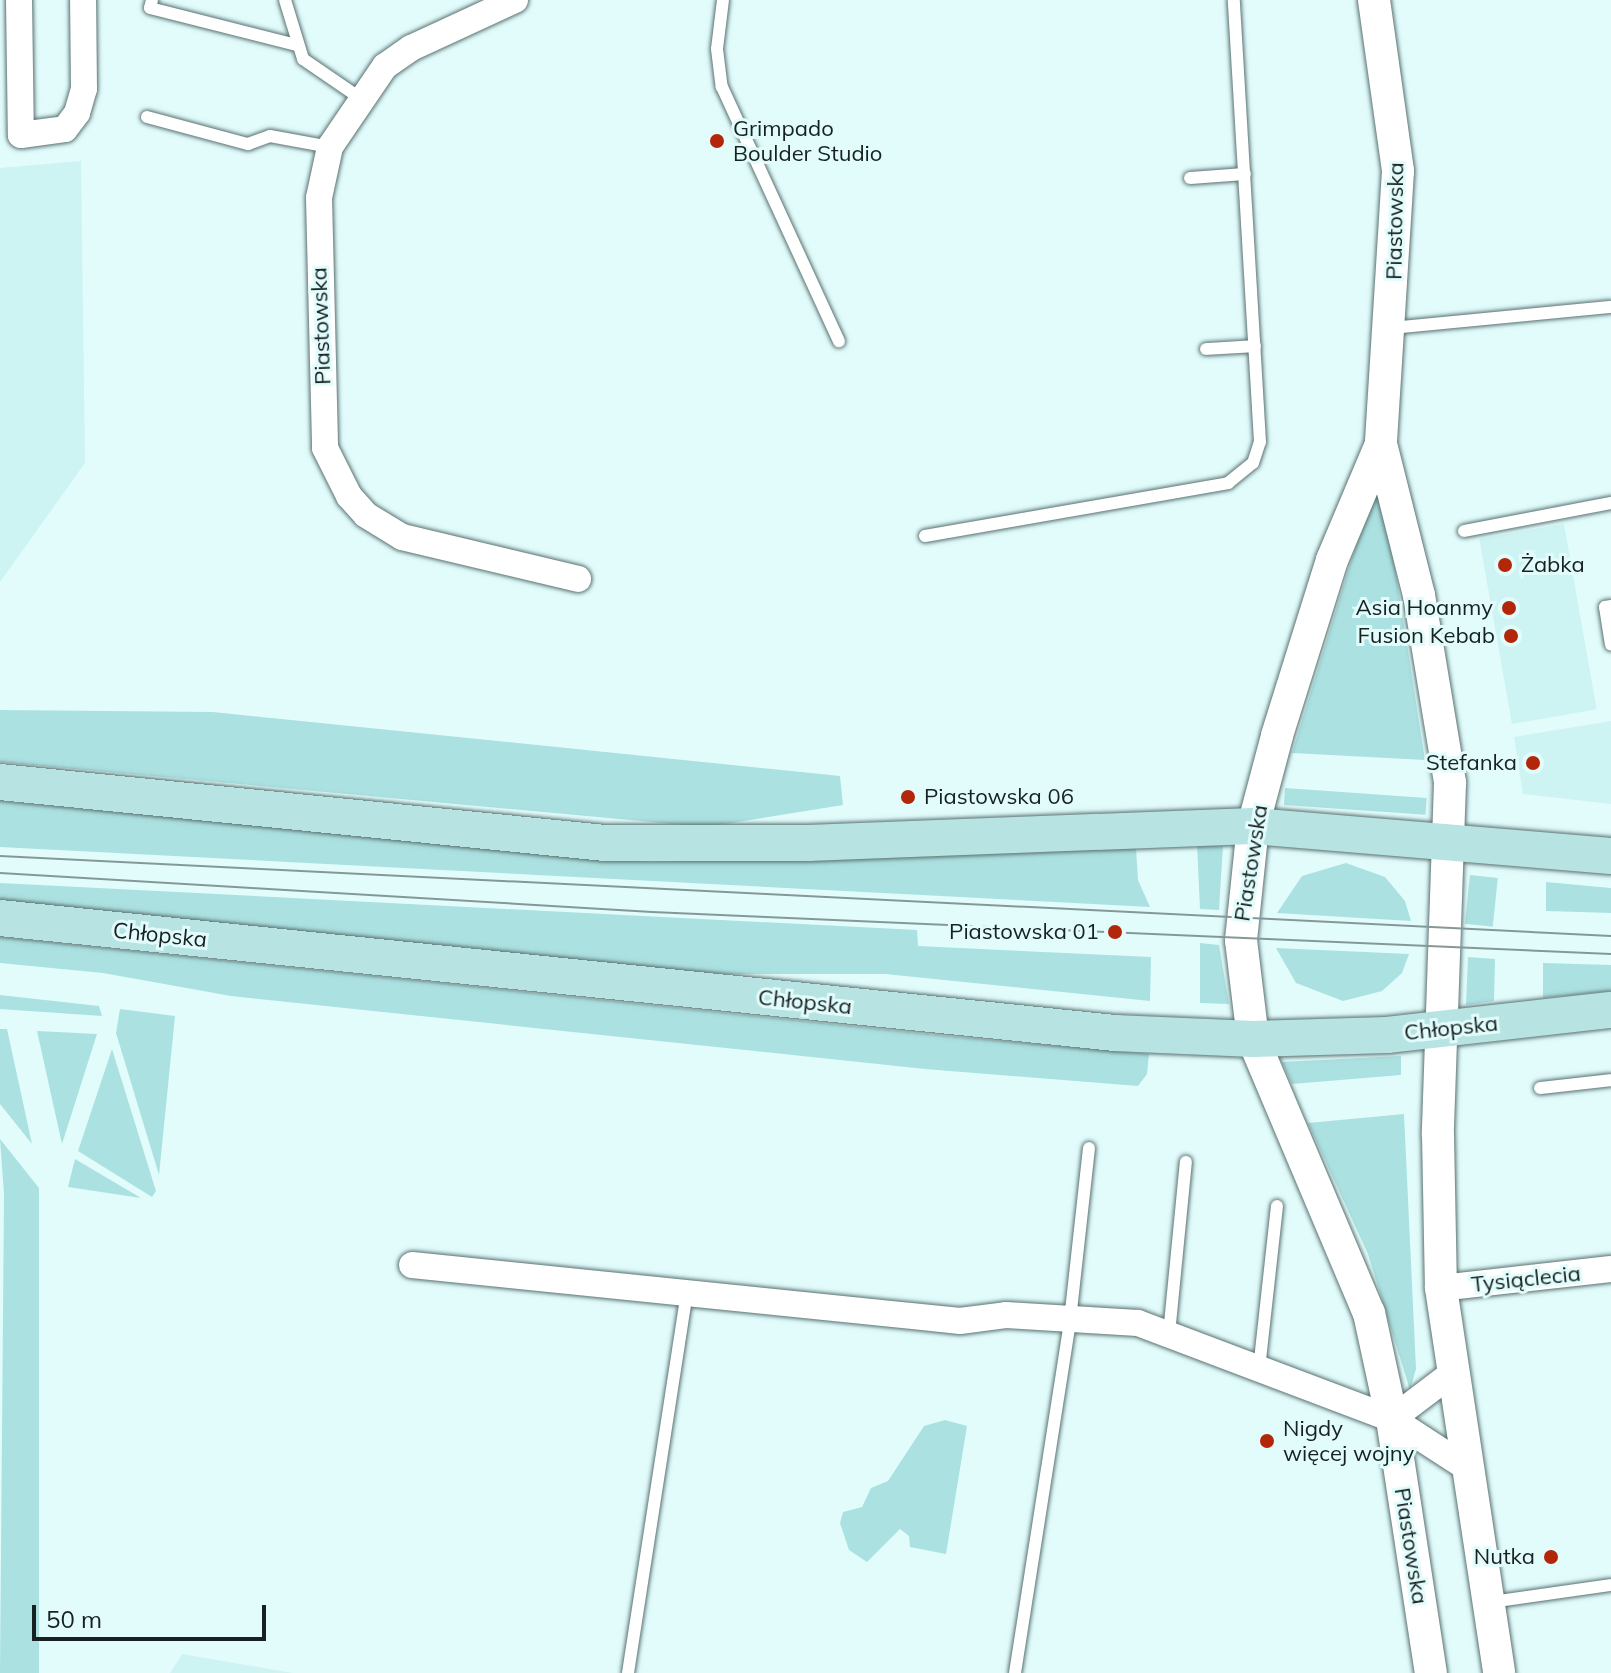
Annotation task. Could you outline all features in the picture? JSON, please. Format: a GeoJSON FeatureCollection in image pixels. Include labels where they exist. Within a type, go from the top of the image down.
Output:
{"type":"FeatureCollection","features":[{"type":"Feature","properties":{"kind":"main road"},"geometry":{"type":"LineString","coordinates":[[0,782],[605,843],[808,843],[1253,826],[1449,840],[1611,856]]}},
{"type":"Feature","properties":{"kind":"main road","name":"Chłopska"},"geometry":{"type":"LineString","coordinates":[[0,918],[1115,1033],[1253,1039],[1442,1030],[1611,1010]]}},
{"type":"Feature","properties":{"kind":"street"},"geometry":{"type":"LineString","coordinates":[[19,0],[21,135],[65,129],[77,113],[84,89],[83,0]]}},
{"type":"Feature","properties":{"kind":"street","name":"Piastowska"},"geometry":{"type":"LineString","coordinates":[[515,0],[411,48],[385,66],[360,98],[330,147],[319,198],[319,301],[325,448],[338,478],[366,515],[402,537],[578,579]]}},
{"type":"Feature","properties":{"kind":"street","name":"Piastowska"},"geometry":{"type":"LineString","coordinates":[[1374,0],[1398,171],[1392,328],[1381,444],[1332,560],[1253,826],[1240,919],[1253,1039],[1369,1313],[1392,1419],[1431,1673]]}},
{"type":"Feature","properties":{"kind":"street","name":"Piastowska"},"geometry":{"type":"LineString","coordinates":[[1381,444],[1419,595],[1450,783],[1442,1030],[1441,1288],[1450,1375],[1499,1673]]}},
{"type":"Feature","properties":{"kind":"street"},"geometry":{"type":"LineString","coordinates":[[412,1265],[960,1321],[1006,1315],[1138,1323],[1392,1419],[1464,1466]]}},
{"type":"Feature","properties":{"kind":"street","name":"Tysiąclecia"},"geometry":{"type":"LineString","coordinates":[[1441,1288],[1611,1269]]}},
{"type":"Feature","properties":{"kind":"street"},"geometry":{"type":"LineString","coordinates":[[1392,1419],[1450,1375]]}},
{"type":"Feature","properties":{"kind":"lane"},"geometry":{"type":"LineString","coordinates":[[152,0],[150,8],[296,45]]}},
{"type":"Feature","properties":{"kind":"lane"},"geometry":{"type":"LineString","coordinates":[[723,0],[717,49],[722,87],[839,341]]}},
{"type":"Feature","properties":{"kind":"lane"},"geometry":{"type":"LineString","coordinates":[[925,536],[1228,483],[1244,475],[1260,442],[1234,0]]}},
{"type":"Feature","properties":{"kind":"lane"},"geometry":{"type":"LineString","coordinates":[[282,1],[303,59],[360,98]]}},
{"type":"Feature","properties":{"kind":"lane"},"geometry":{"type":"LineString","coordinates":[[147,117],[248,144],[270,136],[330,147]]}},
{"type":"Feature","properties":{"kind":"lane"},"geometry":{"type":"LineString","coordinates":[[1190,178],[1245,174]]}},
{"type":"Feature","properties":{"kind":"lane"},"geometry":{"type":"LineString","coordinates":[[1392,328],[1611,307]]}},
{"type":"Feature","properties":{"kind":"lane"},"geometry":{"type":"LineString","coordinates":[[1206,349],[1255,346]]}},
{"type":"Feature","properties":{"kind":"lane"},"geometry":{"type":"LineString","coordinates":[[1464,531],[1611,503]]}},
{"type":"Feature","properties":{"kind":"lane"},"geometry":{"type":"LineString","coordinates":[[1611,606],[1605,607],[1611,645]]}},
{"type":"Feature","properties":{"kind":"lane"},"geometry":{"type":"LineString","coordinates":[[1540,1088],[1611,1080]]}},
{"type":"Feature","properties":{"kind":"lane"},"geometry":{"type":"LineString","coordinates":[[1015,1673],[1070,1320],[1089,1148]]}},
{"type":"Feature","properties":{"kind":"lane"},"geometry":{"type":"LineString","coordinates":[[1169,1334],[1186,1162]]}},
{"type":"Feature","properties":{"kind":"lane"},"geometry":{"type":"LineString","coordinates":[[1259,1369],[1277,1206]]}},
{"type":"Feature","properties":{"kind":"lane"},"geometry":{"type":"LineString","coordinates":[[628,1673],[687,1294]]}},
{"type":"Feature","properties":{"kind":"lane"},"geometry":{"type":"LineString","coordinates":[[1487,1603],[1611,1585]]}},
{"type":"Feature","properties":{"kind":"shaded area"},"geometry":{"type":"Polygon","coordinates":[[[81,161],[85,463],[0,582],[0,168],[81,161]]]}},
{"type":"Feature","properties":{"kind":"shaded area"},"geometry":{"type":"Polygon","coordinates":[[[1373,490],[1383,491],[1425,760],[1292,753],[1373,490]]]}},
{"type":"Feature","properties":{"kind":"shaded area"},"geometry":{"type":"Polygon","coordinates":[[[1564,524],[1597,709],[1512,724],[1479,539],[1564,524]]]}},
{"type":"Feature","properties":{"kind":"shaded area"},"geometry":{"type":"Polygon","coordinates":[[[0,710],[213,712],[840,776],[843,805],[718,825],[684,825],[0,762],[0,710]]]}},
{"type":"Feature","properties":{"kind":"shaded area"},"geometry":{"type":"Polygon","coordinates":[[[1611,721],[1611,804],[1523,794],[1514,737],[1611,721]]]}},
{"type":"Feature","properties":{"kind":"shaded area"},"geometry":{"type":"Polygon","coordinates":[[[1285,788],[1427,798],[1425,815],[1284,805],[1285,788]]]}},
{"type":"Feature","properties":{"kind":"shaded area"},"geometry":{"type":"Polygon","coordinates":[[[0,801],[649,862],[1136,848],[1138,880],[1150,907],[0,847],[0,801]]]}},
{"type":"Feature","properties":{"kind":"shaded area"},"geometry":{"type":"Polygon","coordinates":[[[1197,845],[1223,846],[1219,910],[1200,909],[1197,845]]]}},
{"type":"Feature","properties":{"kind":"shaded area"},"geometry":{"type":"Polygon","coordinates":[[[1346,863],[1385,877],[1405,901],[1411,921],[1277,913],[1302,876],[1346,863]]]}},
{"type":"Feature","properties":{"kind":"shaded area"},"geometry":{"type":"Polygon","coordinates":[[[1470,875],[1498,878],[1493,927],[1465,924],[1470,875]]]}},
{"type":"Feature","properties":{"kind":"shaded area"},"geometry":{"type":"Polygon","coordinates":[[[1546,882],[1611,888],[1611,913],[1546,911],[1546,882]]]}},
{"type":"Feature","properties":{"kind":"shaded area"},"geometry":{"type":"Polygon","coordinates":[[[0,883],[917,930],[918,946],[1151,957],[1150,1001],[885,974],[722,974],[548,958],[0,900],[0,883]]]}},
{"type":"Feature","properties":{"kind":"shaded area"},"geometry":{"type":"Polygon","coordinates":[[[0,937],[946,1036],[1149,1054],[1147,1074],[1138,1086],[925,1069],[231,996],[103,973],[0,963],[0,937]]]}},
{"type":"Feature","properties":{"kind":"shaded area"},"geometry":{"type":"Polygon","coordinates":[[[1200,943],[1219,945],[1229,1004],[1200,1003],[1200,943]]]}},
{"type":"Feature","properties":{"kind":"shaded area"},"geometry":{"type":"Polygon","coordinates":[[[1276,948],[1409,954],[1402,973],[1382,991],[1343,1001],[1296,983],[1276,948]]]}},
{"type":"Feature","properties":{"kind":"shaded area"},"geometry":{"type":"Polygon","coordinates":[[[1468,957],[1495,959],[1494,1001],[1466,1005],[1468,957]]]}},
{"type":"Feature","properties":{"kind":"shaded area"},"geometry":{"type":"Polygon","coordinates":[[[1543,963],[1611,965],[1611,991],[1543,998],[1543,963]]]}},
{"type":"Feature","properties":{"kind":"shaded area"},"geometry":{"type":"Polygon","coordinates":[[[0,995],[99,1006],[102,1016],[0,1009],[0,995]]]}},
{"type":"Feature","properties":{"kind":"shaded area"},"geometry":{"type":"Polygon","coordinates":[[[120,1009],[175,1016],[159,1175],[116,1033],[120,1009]]]}},
{"type":"Feature","properties":{"kind":"shaded area"},"geometry":{"type":"Polygon","coordinates":[[[0,1029],[7,1029],[32,1144],[0,1104],[0,1029]]]}},
{"type":"Feature","properties":{"kind":"shaded area"},"geometry":{"type":"Polygon","coordinates":[[[37,1031],[97,1034],[62,1144],[37,1031]]]}},
{"type":"Feature","properties":{"kind":"shaded area"},"geometry":{"type":"Polygon","coordinates":[[[112,1049],[156,1191],[152,1197],[78,1151],[112,1049]]]}},
{"type":"Feature","properties":{"kind":"shaded area"},"geometry":{"type":"Polygon","coordinates":[[[1401,1056],[1401,1075],[1292,1084],[1282,1062],[1401,1056]]]}},
{"type":"Feature","properties":{"kind":"shaded area"},"geometry":{"type":"Polygon","coordinates":[[[1404,1114],[1416,1369],[1410,1390],[1368,1254],[1308,1123],[1404,1114]]]}},
{"type":"Feature","properties":{"kind":"shaded area"},"geometry":{"type":"Polygon","coordinates":[[[0,1139],[39,1188],[39,1673],[0,1673],[4,1194],[0,1139]]]}},
{"type":"Feature","properties":{"kind":"shaded area"},"geometry":{"type":"Polygon","coordinates":[[[75,1159],[141,1198],[68,1187],[75,1159]]]}},
{"type":"Feature","properties":{"kind":"shaded area"},"geometry":{"type":"Polygon","coordinates":[[[945,1420],[967,1426],[946,1554],[910,1547],[909,1536],[900,1529],[867,1562],[849,1550],[840,1523],[843,1512],[862,1507],[871,1488],[888,1481],[924,1426],[945,1420]]]}},
{"type":"Feature","properties":{"kind":"shaded area"},"geometry":{"type":"Polygon","coordinates":[[[182,1654],[293,1673],[170,1673],[182,1654]]]}},
{"type":"Feature","properties":{"kind":"tram line"},"geometry":{"type":"LineString","coordinates":[[0,856],[1611,936]]}},
{"type":"Feature","properties":{"kind":"tram line"},"geometry":{"type":"LineString","coordinates":[[0,873],[652,912],[1611,954]]}},
{"type":"Feature","properties":{"kind":"place","name":"Grimpado Boulder Studio"},"geometry":{"type":"Point","coordinates":[717,141]}},
{"type":"Feature","properties":{"kind":"place","name":"Żabka"},"geometry":{"type":"Point","coordinates":[1505,565]}},
{"type":"Feature","properties":{"kind":"place","name":"Asia Hoanmy"},"geometry":{"type":"Point","coordinates":[1509,608]}},
{"type":"Feature","properties":{"kind":"place","name":"Fusion Kebab"},"geometry":{"type":"Point","coordinates":[1511,636]}},
{"type":"Feature","properties":{"kind":"place","name":"Stefanka"},"geometry":{"type":"Point","coordinates":[1533,763]}},
{"type":"Feature","properties":{"kind":"place","name":"Piastowska 06"},"geometry":{"type":"Point","coordinates":[908,797]}},
{"type":"Feature","properties":{"kind":"place","name":"Piastowska 01"},"geometry":{"type":"Point","coordinates":[1115,932]}},
{"type":"Feature","properties":{"kind":"place","name":"Nigdy więcej wojny"},"geometry":{"type":"Point","coordinates":[1267,1441]}},
{"type":"Feature","properties":{"kind":"place","name":"Nutka"},"geometry":{"type":"Point","coordinates":[1551,1557]}}]}
